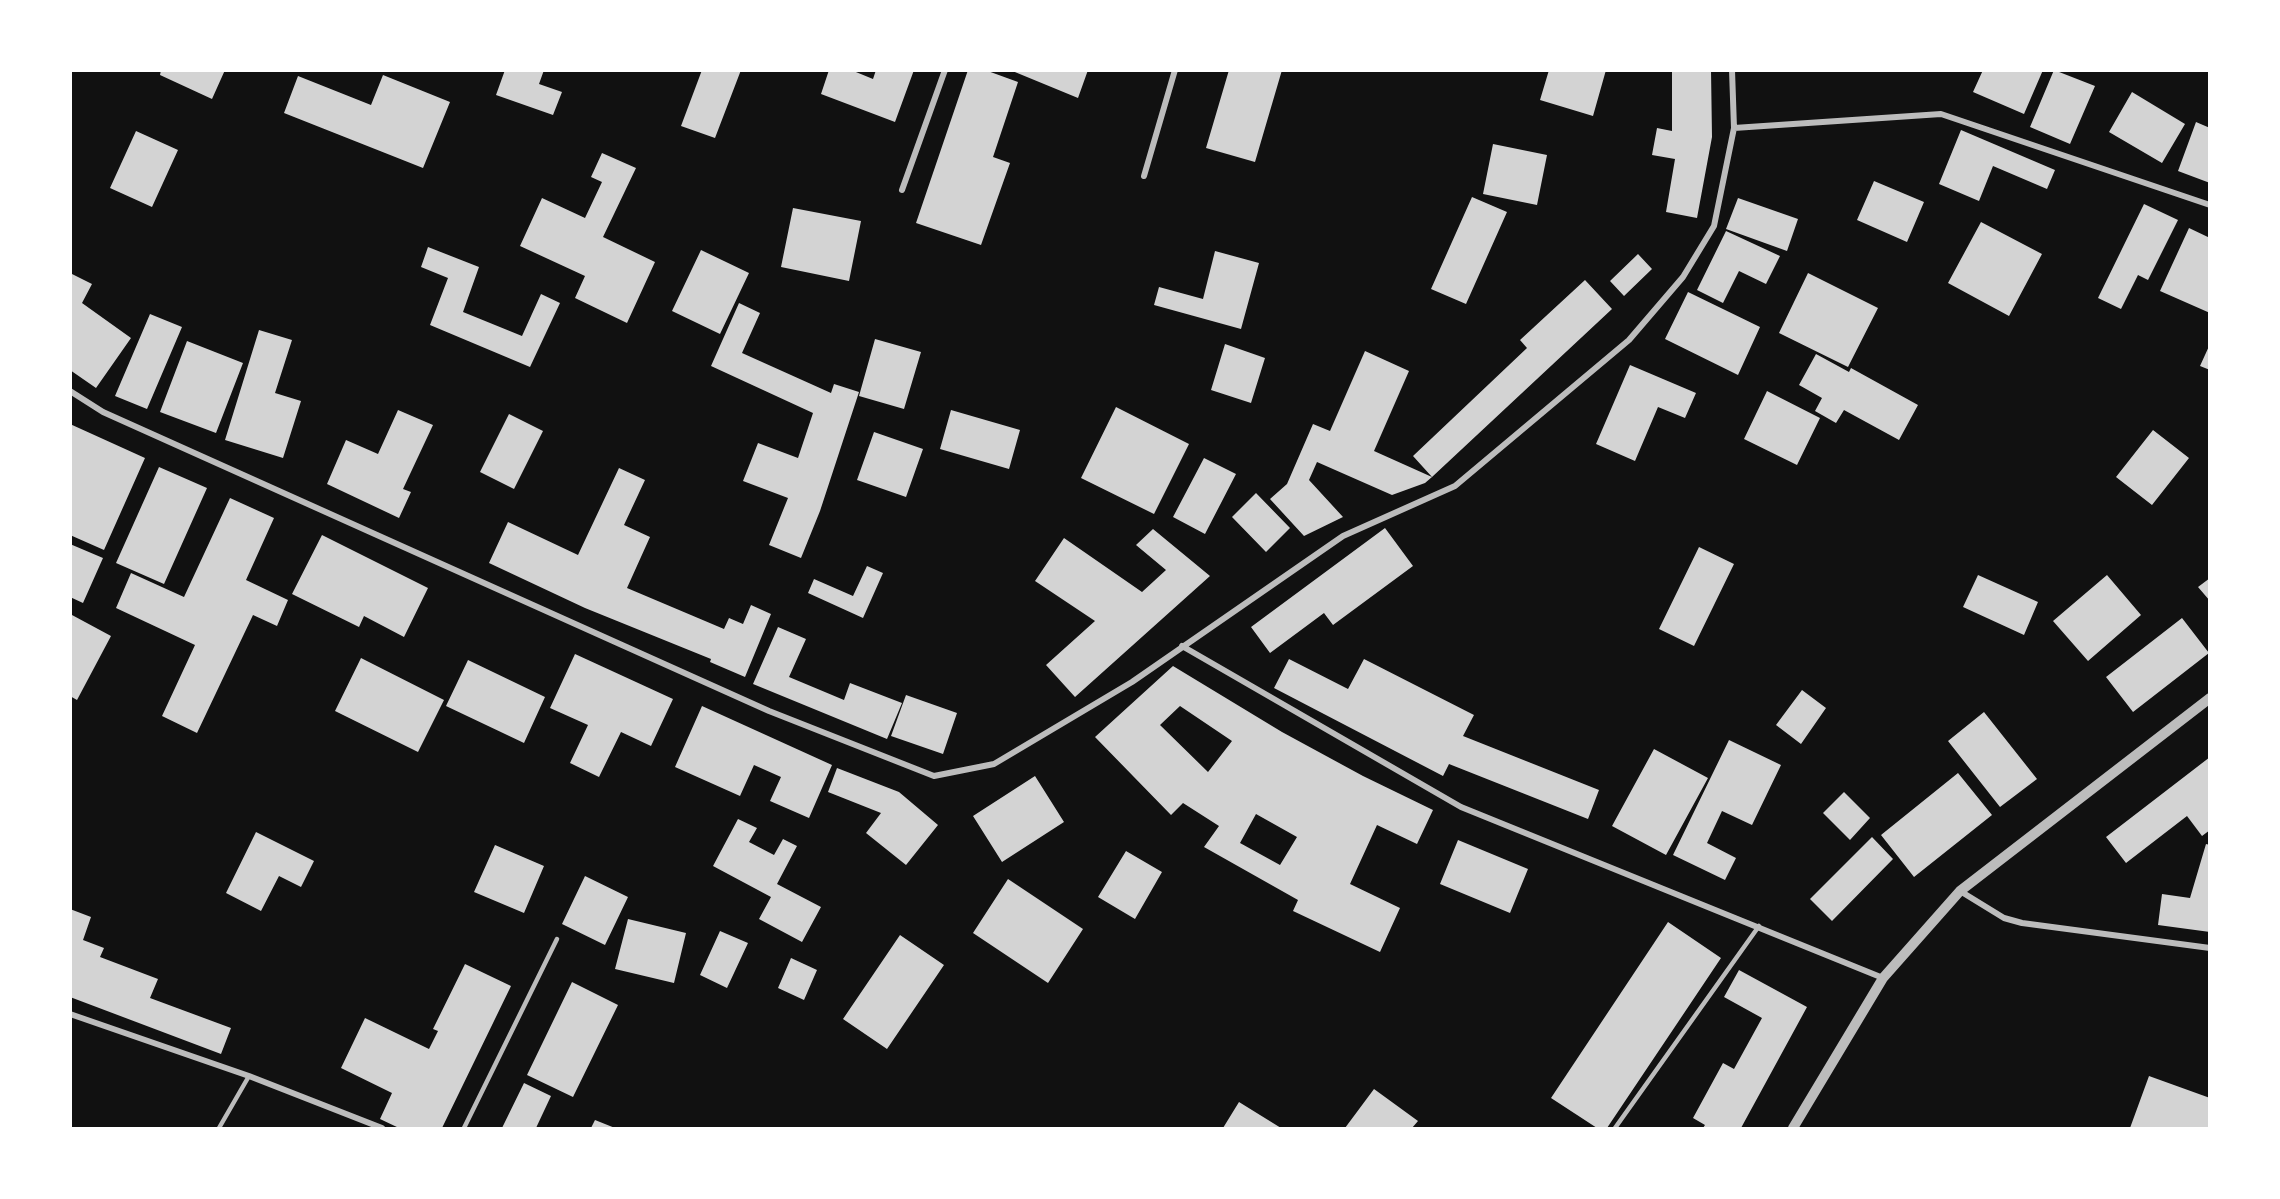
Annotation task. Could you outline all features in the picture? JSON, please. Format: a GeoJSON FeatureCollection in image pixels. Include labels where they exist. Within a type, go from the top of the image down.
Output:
{"type":"FeatureCollection","features":[{"type":"Feature","properties":{"kind":"street"},"geometry":{"type":"LineString","coordinates":[[902,190],[945,70]]}},
{"type":"Feature","properties":{"kind":"street"},"geometry":{"type":"LineString","coordinates":[[1144,176],[1175,70]]}},
{"type":"Feature","properties":{"kind":"street"},"geometry":{"type":"LineString","coordinates":[[70,391],[103,412],[769,711],[934,776],[994,764],[1132,682],[1343,536],[1455,486],[1629,340],[1683,278],[1714,225],[1734,128],[1732,70]]}},
{"type":"Feature","properties":{"kind":"street"},"geometry":{"type":"LineString","coordinates":[[1734,128],[1941,114],[2210,205]]}},
{"type":"Feature","properties":{"kind":"street"},"geometry":{"type":"LineString","coordinates":[[1182,646],[1461,807],[1883,978]]}},
{"type":"Feature","properties":{"kind":"street"},"geometry":{"type":"LineString","coordinates":[[1793,1128],[1883,978],[1960,891],[2210,698]]}},
{"type":"Feature","properties":{"kind":"street"},"geometry":{"type":"LineString","coordinates":[[1960,891],[2004,918],[2022,923],[2210,948]]}},
{"type":"Feature","properties":{"kind":"street"},"geometry":{"type":"LineString","coordinates":[[70,1014],[249,1076],[382,1128]]}},
{"type":"Feature","properties":{"kind":"lane"},"geometry":{"type":"LineString","coordinates":[[1615,1128],[1759,926]]}},
{"type":"Feature","properties":{"kind":"lane"},"geometry":{"type":"LineString","coordinates":[[464,1128],[557,939]]}},
{"type":"Feature","properties":{"kind":"lane"},"geometry":{"type":"LineString","coordinates":[[219,1128],[249,1076]]}},
{"type":"Feature","properties":{"kind":"building"},"geometry":{"type":"Polygon","coordinates":[[[161,70],[225,70],[212,99],[160,75],[161,70]]]}},
{"type":"Feature","properties":{"kind":"building"},"geometry":{"type":"Polygon","coordinates":[[[505,70],[544,70],[539,84],[562,92],[553,115],[496,95],[505,70]]]}},
{"type":"Feature","properties":{"kind":"building"},"geometry":{"type":"Polygon","coordinates":[[[702,70],[741,70],[715,138],[681,126],[702,70]]]}},
{"type":"Feature","properties":{"kind":"building"},"geometry":{"type":"Polygon","coordinates":[[[829,70],[851,70],[873,79],[876,70],[914,70],[895,122],[821,94],[829,70]]]}},
{"type":"Feature","properties":{"kind":"building"},"geometry":{"type":"Polygon","coordinates":[[[968,70],[985,70],[1018,82],[993,157],[1010,163],[981,245],[916,223],[968,70]]]}},
{"type":"Feature","properties":{"kind":"building"},"geometry":{"type":"Polygon","coordinates":[[[1010,70],[1088,70],[1078,98],[1010,70]]]}},
{"type":"Feature","properties":{"kind":"building"},"geometry":{"type":"Polygon","coordinates":[[[1229,70],[1282,70],[1255,162],[1206,148],[1229,70]]]}},
{"type":"Feature","properties":{"kind":"building"},"geometry":{"type":"Polygon","coordinates":[[[1549,70],[1606,70],[1593,116],[1540,100],[1549,70]]]}},
{"type":"Feature","properties":{"kind":"building"},"geometry":{"type":"Polygon","coordinates":[[[1672,70],[1711,70],[1712,137],[1697,218],[1666,212],[1675,159],[1652,155],[1657,128],[1672,131],[1672,70]]]}},
{"type":"Feature","properties":{"kind":"building"},"geometry":{"type":"Polygon","coordinates":[[[1983,70],[2043,70],[2024,114],[1973,92],[1983,70]]]}},
{"type":"Feature","properties":{"kind":"building"},"geometry":{"type":"Polygon","coordinates":[[[2054,70],[2095,86],[2070,144],[2030,127],[2054,70]]]}},
{"type":"Feature","properties":{"kind":"building"},"geometry":{"type":"Polygon","coordinates":[[[383,75],[450,102],[423,168],[284,113],[298,76],[371,105],[383,75]]]}},
{"type":"Feature","properties":{"kind":"building"},"geometry":{"type":"Polygon","coordinates":[[[2132,92],[2185,124],[2162,163],[2109,132],[2132,92]]]}},
{"type":"Feature","properties":{"kind":"building"},"geometry":{"type":"Polygon","coordinates":[[[2196,122],[2210,128],[2210,183],[2178,171],[2196,122]]]}},
{"type":"Feature","properties":{"kind":"building"},"geometry":{"type":"Polygon","coordinates":[[[1961,130],[2055,170],[2047,189],[1993,166],[1979,201],[1939,184],[1961,130]]]}},
{"type":"Feature","properties":{"kind":"building"},"geometry":{"type":"Polygon","coordinates":[[[136,131],[178,150],[152,207],[110,188],[136,131]]]}},
{"type":"Feature","properties":{"kind":"building"},"geometry":{"type":"Polygon","coordinates":[[[1493,144],[1547,155],[1537,205],[1483,194],[1493,144]]]}},
{"type":"Feature","properties":{"kind":"building"},"geometry":{"type":"Polygon","coordinates":[[[602,153],[636,168],[603,237],[655,262],[627,323],[575,298],[585,276],[520,246],[542,198],[585,218],[602,182],[591,177],[602,153]]]}},
{"type":"Feature","properties":{"kind":"building"},"geometry":{"type":"Polygon","coordinates":[[[1874,181],[1924,202],[1907,242],[1857,220],[1874,181]]]}},
{"type":"Feature","properties":{"kind":"building"},"geometry":{"type":"Polygon","coordinates":[[[1472,197],[1507,212],[1466,304],[1431,289],[1472,197]]]}},
{"type":"Feature","properties":{"kind":"building"},"geometry":{"type":"Polygon","coordinates":[[[1738,198],[1798,219],[1787,251],[1726,229],[1738,198]]]}},
{"type":"Feature","properties":{"kind":"building"},"geometry":{"type":"Polygon","coordinates":[[[2144,204],[2178,220],[2148,280],[2138,275],[2121,309],[2098,298],[2144,204]]]}},
{"type":"Feature","properties":{"kind":"building"},"geometry":{"type":"Polygon","coordinates":[[[793,208],[861,221],[849,281],[781,267],[793,208]]]}},
{"type":"Feature","properties":{"kind":"building"},"geometry":{"type":"Polygon","coordinates":[[[1981,222],[2042,254],[2009,316],[1948,283],[1981,222]]]}},
{"type":"Feature","properties":{"kind":"building"},"geometry":{"type":"Polygon","coordinates":[[[2189,228],[2210,238],[2210,313],[2160,291],[2189,228]]]}},
{"type":"Feature","properties":{"kind":"building"},"geometry":{"type":"Polygon","coordinates":[[[1726,231],[1780,256],[1766,284],[1739,271],[1723,303],[1697,290],[1726,231]]]}},
{"type":"Feature","properties":{"kind":"building"},"geometry":{"type":"Polygon","coordinates":[[[428,247],[479,267],[463,312],[522,336],[541,294],[560,303],[530,367],[430,325],[448,278],[421,267],[428,247]]]}},
{"type":"Feature","properties":{"kind":"building"},"geometry":{"type":"Polygon","coordinates":[[[701,250],[749,273],[720,334],[672,311],[701,250]]]}},
{"type":"Feature","properties":{"kind":"building"},"geometry":{"type":"Polygon","coordinates":[[[1215,251],[1259,263],[1241,329],[1154,305],[1159,287],[1203,299],[1215,251]]]}},
{"type":"Feature","properties":{"kind":"building"},"geometry":{"type":"Polygon","coordinates":[[[1638,254],[1652,269],[1624,296],[1610,281],[1638,254]]]}},
{"type":"Feature","properties":{"kind":"building"},"geometry":{"type":"Polygon","coordinates":[[[70,273],[92,284],[82,303],[131,338],[96,388],[70,370],[70,273]]]}},
{"type":"Feature","properties":{"kind":"building"},"geometry":{"type":"Polygon","coordinates":[[[1808,273],[1878,308],[1848,367],[1779,333],[1808,273]]]}},
{"type":"Feature","properties":{"kind":"building"},"geometry":{"type":"Polygon","coordinates":[[[1585,280],[1612,309],[1432,477],[1413,456],[1527,348],[1520,340],[1585,280]]]}},
{"type":"Feature","properties":{"kind":"building"},"geometry":{"type":"Polygon","coordinates":[[[1688,292],[1760,327],[1738,375],[1665,339],[1688,292]]]}},
{"type":"Feature","properties":{"kind":"building"},"geometry":{"type":"Polygon","coordinates":[[[739,303],[760,313],[742,353],[831,393],[834,384],[859,392],[820,511],[801,558],[769,545],[788,498],[743,481],[758,443],[798,458],[813,413],[711,366],[739,303]]]}},
{"type":"Feature","properties":{"kind":"building"},"geometry":{"type":"Polygon","coordinates":[[[150,314],[182,327],[147,409],[115,396],[150,314]]]}},
{"type":"Feature","properties":{"kind":"building"},"geometry":{"type":"Polygon","coordinates":[[[259,330],[292,340],[275,393],[301,401],[283,458],[225,440],[259,330]]]}},
{"type":"Feature","properties":{"kind":"building"},"geometry":{"type":"Polygon","coordinates":[[[875,339],[921,352],[904,409],[859,396],[875,339]]]}},
{"type":"Feature","properties":{"kind":"building"},"geometry":{"type":"Polygon","coordinates":[[[187,341],[243,363],[216,433],[160,412],[187,341]]]}},
{"type":"Feature","properties":{"kind":"building"},"geometry":{"type":"Polygon","coordinates":[[[1225,344],[1265,358],[1251,403],[1211,390],[1225,344]]]}},
{"type":"Feature","properties":{"kind":"building"},"geometry":{"type":"Polygon","coordinates":[[[2210,344],[2210,370],[2200,366],[2210,344]]]}},
{"type":"Feature","properties":{"kind":"building"},"geometry":{"type":"Polygon","coordinates":[[[1365,351],[1409,371],[1374,451],[1432,477],[1425,483],[1392,495],[1317,462],[1309,480],[1343,517],[1304,536],[1270,499],[1287,484],[1313,424],[1330,431],[1365,351]]]}},
{"type":"Feature","properties":{"kind":"building"},"geometry":{"type":"Polygon","coordinates":[[[1816,354],[1849,372],[1851,368],[1918,405],[1899,440],[1844,410],[1836,423],[1815,411],[1822,398],[1799,385],[1816,354]]]}},
{"type":"Feature","properties":{"kind":"building"},"geometry":{"type":"Polygon","coordinates":[[[1630,365],[1696,393],[1685,418],[1658,407],[1635,461],[1596,444],[1630,365]]]}},
{"type":"Feature","properties":{"kind":"building"},"geometry":{"type":"Polygon","coordinates":[[[1767,391],[1820,418],[1797,465],[1744,439],[1767,391]]]}},
{"type":"Feature","properties":{"kind":"building"},"geometry":{"type":"Polygon","coordinates":[[[1116,407],[1189,444],[1154,514],[1081,478],[1116,407]]]}},
{"type":"Feature","properties":{"kind":"building"},"geometry":{"type":"Polygon","coordinates":[[[398,410],[433,425],[403,489],[411,492],[399,518],[327,484],[346,440],[378,454],[398,410]]]}},
{"type":"Feature","properties":{"kind":"building"},"geometry":{"type":"Polygon","coordinates":[[[951,410],[1020,430],[1009,469],[940,449],[951,410]]]}},
{"type":"Feature","properties":{"kind":"building"},"geometry":{"type":"Polygon","coordinates":[[[509,414],[543,431],[514,489],[480,472],[509,414]]]}},
{"type":"Feature","properties":{"kind":"building"},"geometry":{"type":"Polygon","coordinates":[[[70,424],[145,458],[104,550],[70,535],[70,424]]]}},
{"type":"Feature","properties":{"kind":"building"},"geometry":{"type":"Polygon","coordinates":[[[2153,430],[2189,458],[2152,505],[2116,477],[2153,430]]]}},
{"type":"Feature","properties":{"kind":"building"},"geometry":{"type":"Polygon","coordinates":[[[874,432],[923,449],[906,497],[857,480],[874,432]]]}},
{"type":"Feature","properties":{"kind":"building"},"geometry":{"type":"Polygon","coordinates":[[[1204,458],[1236,474],[1205,534],[1173,517],[1204,458]]]}},
{"type":"Feature","properties":{"kind":"building"},"geometry":{"type":"Polygon","coordinates":[[[159,467],[207,488],[164,584],[116,563],[159,467]]]}},
{"type":"Feature","properties":{"kind":"building"},"geometry":{"type":"Polygon","coordinates":[[[619,468],[645,480],[624,525],[650,537],[627,588],[724,629],[729,618],[743,624],[751,605],[771,614],[745,677],[710,662],[711,659],[585,608],[489,563],[508,522],[578,555],[619,468]]]}},
{"type":"Feature","properties":{"kind":"building"},"geometry":{"type":"Polygon","coordinates":[[[1256,493],[1290,528],[1266,552],[1232,517],[1256,493]]]}},
{"type":"Feature","properties":{"kind":"building"},"geometry":{"type":"Polygon","coordinates":[[[230,498],[274,518],[246,580],[288,600],[277,626],[253,615],[197,733],[162,716],[195,645],[116,608],[131,573],[184,597],[230,498]]]}},
{"type":"Feature","properties":{"kind":"building"},"geometry":{"type":"Polygon","coordinates":[[[1385,528],[1413,566],[1333,625],[1324,613],[1270,653],[1251,627],[1385,528]]]}},
{"type":"Feature","properties":{"kind":"building"},"geometry":{"type":"Polygon","coordinates":[[[1153,529],[1210,576],[1075,697],[1046,665],[1095,621],[1035,581],[1064,538],[1142,592],[1166,570],[1136,545],[1153,529]]]}},
{"type":"Feature","properties":{"kind":"building"},"geometry":{"type":"Polygon","coordinates":[[[322,535],[428,588],[404,637],[364,616],[359,627],[292,594],[322,535]]]}},
{"type":"Feature","properties":{"kind":"building"},"geometry":{"type":"Polygon","coordinates":[[[70,544],[103,558],[83,603],[70,597],[70,544]]]}},
{"type":"Feature","properties":{"kind":"building"},"geometry":{"type":"Polygon","coordinates":[[[1699,547],[1734,564],[1694,646],[1659,629],[1699,547]]]}},
{"type":"Feature","properties":{"kind":"building"},"geometry":{"type":"Polygon","coordinates":[[[867,566],[883,573],[863,618],[808,593],[814,579],[853,596],[867,566]]]}},
{"type":"Feature","properties":{"kind":"building"},"geometry":{"type":"Polygon","coordinates":[[[1978,575],[2038,602],[2024,635],[1963,607],[1978,575]]]}},
{"type":"Feature","properties":{"kind":"building"},"geometry":{"type":"Polygon","coordinates":[[[2107,575],[2141,615],[2088,661],[2053,621],[2107,575]]]}},
{"type":"Feature","properties":{"kind":"building"},"geometry":{"type":"Polygon","coordinates":[[[2210,578],[2210,601],[2198,587],[2210,578]]]}},
{"type":"Feature","properties":{"kind":"building"},"geometry":{"type":"Polygon","coordinates":[[[72,615],[111,636],[77,700],[70,696],[72,615]]]}},
{"type":"Feature","properties":{"kind":"building"},"geometry":{"type":"Polygon","coordinates":[[[2182,618],[2209,653],[2133,712],[2106,677],[2182,618]]]}},
{"type":"Feature","properties":{"kind":"building"},"geometry":{"type":"Polygon","coordinates":[[[778,627],[806,639],[789,677],[844,700],[850,683],[902,703],[887,739],[753,684],[778,627]]]}},
{"type":"Feature","properties":{"kind":"building"},"geometry":{"type":"Polygon","coordinates":[[[575,654],[673,699],[651,746],[621,732],[599,777],[570,763],[588,725],[550,708],[575,654]]]}},
{"type":"Feature","properties":{"kind":"building"},"geometry":{"type":"Polygon","coordinates":[[[361,658],[444,700],[418,752],[335,711],[361,658]]]}},
{"type":"Feature","properties":{"kind":"building"},"geometry":{"type":"Polygon","coordinates":[[[1289,659],[1348,689],[1364,659],[1474,715],[1463,736],[1599,790],[1588,819],[1449,764],[1443,776],[1274,688],[1289,659]]]}},
{"type":"Feature","properties":{"kind":"building"},"geometry":{"type":"Polygon","coordinates":[[[468,660],[545,697],[524,743],[446,706],[468,660]]]}},
{"type":"Feature","properties":{"kind":"building"},"geometry":{"type":"Polygon","coordinates":[[[1173,666],[1282,732],[1363,776],[1433,810],[1417,844],[1377,825],[1350,884],[1400,908],[1380,952],[1293,911],[1298,900],[1204,847],[1219,826],[1183,803],[1171,815],[1095,737],[1173,666]],[[1180,706],[1160,725],[1208,772],[1232,741],[1180,706]],[[1256,814],[1240,843],[1280,865],[1297,837],[1256,814]]]}},
{"type":"Feature","properties":{"kind":"building"},"geometry":{"type":"Polygon","coordinates":[[[1802,690],[1826,708],[1801,744],[1776,725],[1802,690]]]}},
{"type":"Feature","properties":{"kind":"building"},"geometry":{"type":"Polygon","coordinates":[[[906,695],[957,713],[943,754],[891,736],[906,695]]]}},
{"type":"Feature","properties":{"kind":"building"},"geometry":{"type":"Polygon","coordinates":[[[702,706],[832,765],[809,818],[770,801],[781,777],[754,765],[740,796],[675,767],[702,706]]]}},
{"type":"Feature","properties":{"kind":"building"},"geometry":{"type":"Polygon","coordinates":[[[1984,712],[2037,779],[2000,807],[1948,741],[1984,712]]]}},
{"type":"Feature","properties":{"kind":"building"},"geometry":{"type":"Polygon","coordinates":[[[1729,740],[1781,765],[1752,825],[1722,811],[1707,843],[1736,858],[1725,880],[1673,855],[1729,740]]]}},
{"type":"Feature","properties":{"kind":"building"},"geometry":{"type":"Polygon","coordinates":[[[1654,749],[1708,778],[1666,855],[1612,826],[1654,749]]]}},
{"type":"Feature","properties":{"kind":"building"},"geometry":{"type":"Polygon","coordinates":[[[2210,757],[2210,830],[2202,836],[2187,816],[2126,863],[2106,837],[2210,757]]]}},
{"type":"Feature","properties":{"kind":"building"},"geometry":{"type":"Polygon","coordinates":[[[837,768],[899,792],[938,825],[906,865],[866,833],[881,813],[828,792],[837,768]]]}},
{"type":"Feature","properties":{"kind":"building"},"geometry":{"type":"Polygon","coordinates":[[[1958,773],[1992,815],[1914,877],[1881,835],[1958,773]]]}},
{"type":"Feature","properties":{"kind":"building"},"geometry":{"type":"Polygon","coordinates":[[[1035,776],[1064,822],[1002,862],[973,816],[1035,776]]]}},
{"type":"Feature","properties":{"kind":"building"},"geometry":{"type":"Polygon","coordinates":[[[1844,792],[1870,818],[1850,840],[1823,813],[1844,792]]]}},
{"type":"Feature","properties":{"kind":"building"},"geometry":{"type":"Polygon","coordinates":[[[738,819],[757,828],[749,842],[774,855],[783,839],[797,846],[777,884],[821,907],[802,942],[759,919],[771,897],[713,866],[738,819]]]}},
{"type":"Feature","properties":{"kind":"building"},"geometry":{"type":"Polygon","coordinates":[[[256,832],[314,861],[301,887],[279,876],[261,911],[226,893],[256,832]]]}},
{"type":"Feature","properties":{"kind":"building"},"geometry":{"type":"Polygon","coordinates":[[[1872,837],[1893,859],[1832,921],[1810,899],[1872,837]]]}},
{"type":"Feature","properties":{"kind":"building"},"geometry":{"type":"Polygon","coordinates":[[[1458,840],[1528,869],[1510,913],[1440,884],[1458,840]]]}},
{"type":"Feature","properties":{"kind":"building"},"geometry":{"type":"Polygon","coordinates":[[[2206,844],[2210,845],[2210,932],[2158,925],[2162,894],[2190,898],[2206,844]]]}},
{"type":"Feature","properties":{"kind":"building"},"geometry":{"type":"Polygon","coordinates":[[[495,845],[544,866],[524,913],[474,892],[495,845]]]}},
{"type":"Feature","properties":{"kind":"building"},"geometry":{"type":"Polygon","coordinates":[[[1126,851],[1162,872],[1135,919],[1098,897],[1126,851]]]}},
{"type":"Feature","properties":{"kind":"building"},"geometry":{"type":"Polygon","coordinates":[[[585,876],[628,897],[605,945],[562,924],[585,876]]]}},
{"type":"Feature","properties":{"kind":"building"},"geometry":{"type":"Polygon","coordinates":[[[1008,879],[1083,929],[1048,983],[973,933],[1008,879]]]}},
{"type":"Feature","properties":{"kind":"building"},"geometry":{"type":"Polygon","coordinates":[[[70,909],[91,917],[83,940],[104,948],[100,957],[158,979],[150,998],[231,1028],[221,1054],[70,997],[70,909]]]}},
{"type":"Feature","properties":{"kind":"building"},"geometry":{"type":"Polygon","coordinates":[[[628,919],[686,933],[674,983],[615,969],[628,919]]]}},
{"type":"Feature","properties":{"kind":"building"},"geometry":{"type":"Polygon","coordinates":[[[1668,922],[1721,958],[1607,1128],[1597,1128],[1551,1098],[1668,922]]]}},
{"type":"Feature","properties":{"kind":"building"},"geometry":{"type":"Polygon","coordinates":[[[720,931],[748,943],[727,988],[700,975],[720,931]]]}},
{"type":"Feature","properties":{"kind":"building"},"geometry":{"type":"Polygon","coordinates":[[[900,935],[944,965],[887,1049],[843,1019],[900,935]]]}},
{"type":"Feature","properties":{"kind":"building"},"geometry":{"type":"Polygon","coordinates":[[[791,958],[817,970],[804,1000],[778,988],[791,958]]]}},
{"type":"Feature","properties":{"kind":"building"},"geometry":{"type":"Polygon","coordinates":[[[465,964],[511,986],[442,1128],[399,1128],[380,1119],[392,1093],[341,1068],[365,1018],[429,1049],[438,1031],[433,1029],[465,964]]]}},
{"type":"Feature","properties":{"kind":"building"},"geometry":{"type":"Polygon","coordinates":[[[1739,970],[1807,1007],[1741,1128],[1703,1128],[1705,1125],[1693,1118],[1723,1063],[1734,1069],[1762,1018],[1724,997],[1739,970]]]}},
{"type":"Feature","properties":{"kind":"building"},"geometry":{"type":"Polygon","coordinates":[[[572,982],[618,1005],[573,1097],[527,1075],[572,982]]]}},
{"type":"Feature","properties":{"kind":"building"},"geometry":{"type":"Polygon","coordinates":[[[2149,1076],[2210,1098],[2210,1128],[2130,1128],[2149,1076]]]}},
{"type":"Feature","properties":{"kind":"building"},"geometry":{"type":"Polygon","coordinates":[[[524,1083],[551,1096],[536,1128],[502,1128],[524,1083]]]}},
{"type":"Feature","properties":{"kind":"building"},"geometry":{"type":"Polygon","coordinates":[[[1374,1089],[1418,1121],[1412,1128],[1345,1128],[1374,1089]]]}},
{"type":"Feature","properties":{"kind":"building"},"geometry":{"type":"Polygon","coordinates":[[[1239,1102],[1281,1128],[1223,1128],[1239,1102]]]}},
{"type":"Feature","properties":{"kind":"building"},"geometry":{"type":"Polygon","coordinates":[[[595,1120],[615,1128],[591,1128],[595,1120]]]}}]}
